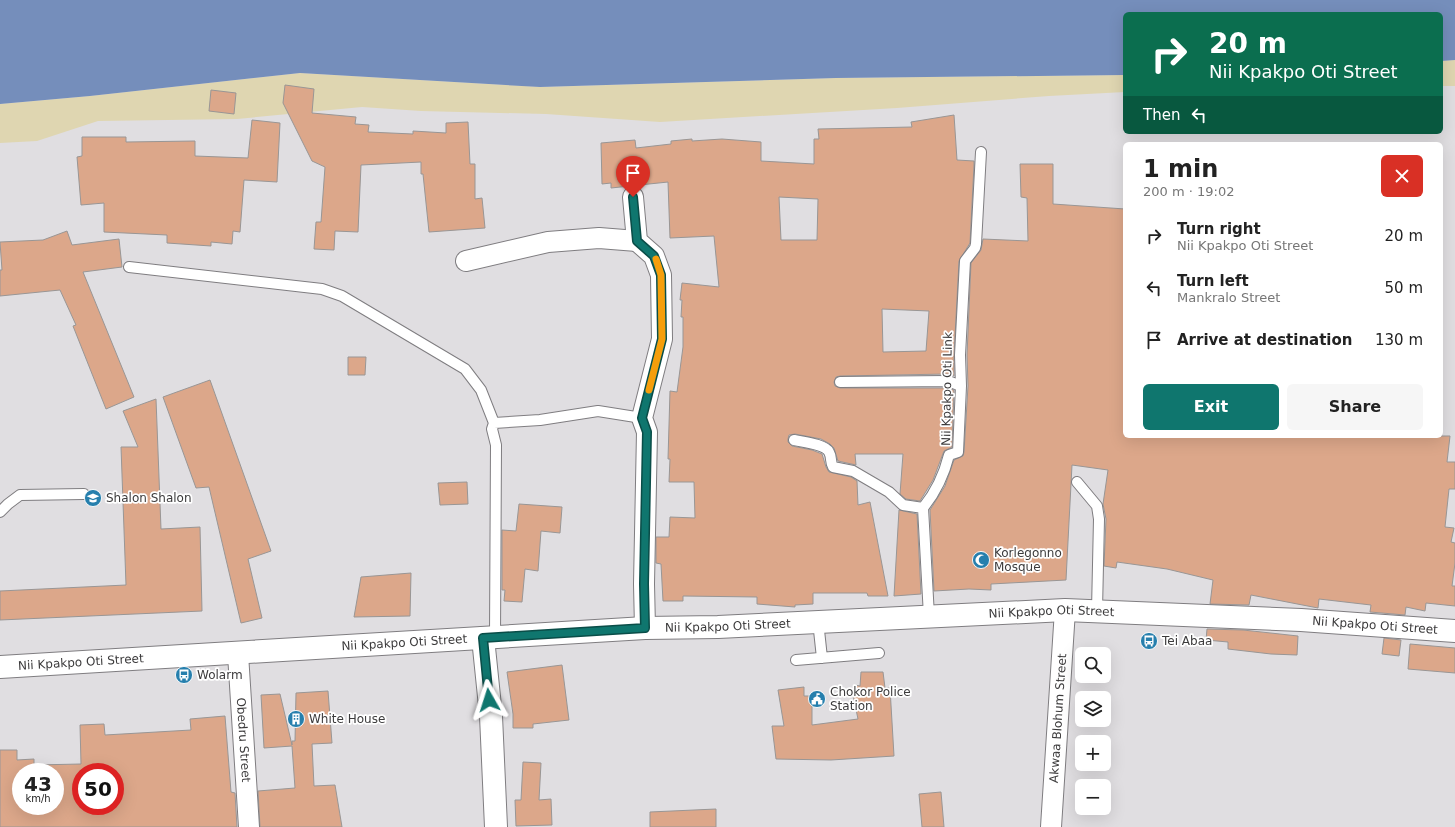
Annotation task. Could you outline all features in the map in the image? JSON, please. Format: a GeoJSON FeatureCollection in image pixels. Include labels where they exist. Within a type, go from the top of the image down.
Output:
{"type":"FeatureCollection","features":[{"type":"Feature","properties":{"kind":"street"},"geometry":{"type":"LineString","coordinates":[[633,197],[637,241]]}},
{"type":"Feature","properties":{"kind":"street"},"geometry":{"type":"LineString","coordinates":[[466,261],[548,242],[600,238],[637,241],[654,256],[661,275],[662,339],[642,418],[647,432],[644,584],[645,628]]}},
{"type":"Feature","properties":{"kind":"street","name":"Nii Kpakpo Oti Street"},"geometry":{"type":"LineString","coordinates":[[0,667],[238,654],[645,628],[718,627],[1065,610],[1097,610],[1301,620],[1455,631]]}},
{"type":"Feature","properties":{"kind":"street","name":"Akwaa Blohum Street"},"geometry":{"type":"LineString","coordinates":[[1051,827],[1065,610]]}},
{"type":"Feature","properties":{"kind":"street"},"geometry":{"type":"LineString","coordinates":[[489,637],[496,827]]}},
{"type":"Feature","properties":{"kind":"street","name":"Obedru Street"},"geometry":{"type":"LineString","coordinates":[[238,654],[249,827]]}},
{"type":"Feature","properties":{"kind":"lane","name":"Nii Kpakpo Oti Link"},"geometry":{"type":"LineString","coordinates":[[923,508],[932,497],[945,473],[949,455],[958,452],[961,386],[960,355],[965,261],[975,248],[976,244],[981,152]]}},
{"type":"Feature","properties":{"kind":"lane"},"geometry":{"type":"LineString","coordinates":[[129,267],[322,289],[342,296],[465,369],[482,390],[494,423],[492,429],[496,445],[489,637]]}},
{"type":"Feature","properties":{"kind":"lane"},"geometry":{"type":"LineString","coordinates":[[840,382],[948,381],[961,386]]}},
{"type":"Feature","properties":{"kind":"lane"},"geometry":{"type":"LineString","coordinates":[[494,423],[540,420],[598,411],[642,418]]}},
{"type":"Feature","properties":{"kind":"lane"},"geometry":{"type":"LineString","coordinates":[[794,440],[823,446],[831,455],[830,463],[833,467],[853,471],[889,492],[903,505],[923,508],[929,616]]}},
{"type":"Feature","properties":{"kind":"lane"},"geometry":{"type":"LineString","coordinates":[[1077,482],[1096,506],[1099,519],[1097,610]]}},
{"type":"Feature","properties":{"kind":"lane"},"geometry":{"type":"LineString","coordinates":[[0,512],[8,504],[20,496],[84,494]]}},
{"type":"Feature","properties":{"kind":"lane"},"geometry":{"type":"LineString","coordinates":[[818,621],[822,658]]}},
{"type":"Feature","properties":{"kind":"lane"},"geometry":{"type":"LineString","coordinates":[[796,660],[879,653]]}},
{"type":"Feature","properties":{"kind":"sand"},"geometry":{"type":"Polygon","coordinates":[[[1455,60],[1455,86],[1443,86],[1443,61],[1455,60]]]}},
{"type":"Feature","properties":{"kind":"sand"},"geometry":{"type":"Polygon","coordinates":[[[300,73],[541,87],[836,78],[1123,75],[1123,92],[1049,96],[897,108],[660,122],[546,114],[421,111],[362,107],[237,119],[98,121],[37,141],[0,143],[0,104],[90,96],[300,73]]]}},
{"type":"Feature","properties":{"kind":"water"},"geometry":{"type":"Polygon","coordinates":[[[0,0],[1455,0],[1455,60],[1443,61],[1443,12],[1123,12],[1123,75],[836,78],[540,87],[300,73],[90,96],[0,104],[0,0]]]}},
{"type":"Feature","properties":{"kind":"building"},"geometry":{"type":"Polygon","coordinates":[[[285,85],[314,89],[312,113],[356,117],[355,124],[369,125],[368,132],[413,134],[413,131],[446,133],[446,123],[468,122],[470,164],[475,164],[475,199],[482,198],[485,228],[429,232],[423,174],[421,174],[421,162],[361,165],[358,232],[335,231],[334,250],[314,249],[316,222],[321,222],[325,167],[312,161],[283,103],[285,85]]]}},
{"type":"Feature","properties":{"kind":"building"},"geometry":{"type":"Polygon","coordinates":[[[211,90],[236,93],[234,114],[209,111],[211,90]]]}},
{"type":"Feature","properties":{"kind":"building"},"geometry":{"type":"Polygon","coordinates":[[[954,115],[957,160],[974,161],[970,243],[959,261],[954,376],[948,374],[840,376],[836,377],[834,382],[835,386],[840,388],[947,388],[954,390],[952,447],[944,451],[933,480],[920,501],[906,499],[900,494],[903,454],[855,454],[856,465],[838,461],[834,448],[821,439],[795,434],[789,435],[788,439],[788,442],[792,446],[812,450],[822,454],[829,472],[851,477],[857,481],[858,505],[870,502],[888,596],[868,596],[867,593],[813,593],[813,604],[795,605],[795,607],[757,604],[757,597],[683,596],[683,601],[663,601],[661,564],[656,563],[656,537],[669,537],[670,517],[695,518],[694,482],[669,482],[670,459],[668,459],[670,391],[677,392],[683,347],[683,317],[681,317],[682,300],[680,300],[682,283],[719,287],[714,236],[670,238],[668,182],[611,188],[611,183],[602,184],[601,143],[635,140],[636,148],[671,144],[671,141],[692,139],[692,141],[722,139],[761,142],[761,161],[814,164],[814,139],[819,139],[818,129],[912,127],[911,122],[954,115]],[[779,197],[781,240],[817,240],[818,199],[779,197]],[[882,309],[883,352],[926,351],[929,311],[882,309]]]}},
{"type":"Feature","properties":{"kind":"building"},"geometry":{"type":"Polygon","coordinates":[[[252,120],[280,123],[277,182],[244,180],[240,232],[233,231],[232,244],[211,242],[211,246],[167,243],[167,235],[104,232],[104,203],[81,205],[77,157],[82,156],[82,137],[126,137],[126,142],[195,141],[195,156],[248,158],[252,120]]]}},
{"type":"Feature","properties":{"kind":"building"},"geometry":{"type":"Polygon","coordinates":[[[1020,164],[1053,164],[1053,204],[1123,209],[1123,438],[1443,438],[1443,436],[1450,436],[1447,462],[1455,462],[1455,489],[1449,489],[1445,527],[1454,528],[1451,542],[1455,543],[1455,563],[1452,586],[1455,586],[1455,606],[1426,603],[1425,611],[1406,607],[1405,615],[1370,612],[1371,605],[1319,599],[1318,608],[1251,595],[1249,605],[1210,604],[1213,580],[1167,569],[1117,562],[1116,568],[1104,566],[1106,519],[1103,504],[1108,470],[1072,465],[1066,580],[991,584],[991,590],[969,589],[934,591],[930,510],[945,486],[954,460],[963,456],[964,452],[968,386],[967,355],[971,263],[981,250],[983,239],[1028,241],[1027,198],[1021,197],[1020,164]]]}},
{"type":"Feature","properties":{"kind":"building"},"geometry":{"type":"Polygon","coordinates":[[[67,231],[72,245],[119,239],[122,267],[83,272],[134,397],[106,409],[73,326],[76,325],[60,290],[0,296],[0,270],[2,270],[0,242],[43,240],[67,231]]]}},
{"type":"Feature","properties":{"kind":"building"},"geometry":{"type":"Polygon","coordinates":[[[348,357],[366,357],[365,375],[348,375],[348,357]]]}},
{"type":"Feature","properties":{"kind":"building"},"geometry":{"type":"Polygon","coordinates":[[[210,380],[271,551],[248,559],[262,618],[241,623],[209,487],[196,488],[163,397],[210,380]]]}},
{"type":"Feature","properties":{"kind":"building"},"geometry":{"type":"Polygon","coordinates":[[[156,399],[161,529],[200,527],[202,611],[0,620],[0,591],[126,585],[121,447],[138,447],[123,411],[156,399]]]}},
{"type":"Feature","properties":{"kind":"building"},"geometry":{"type":"Polygon","coordinates":[[[467,482],[468,504],[440,505],[438,483],[467,482]]]}},
{"type":"Feature","properties":{"kind":"building"},"geometry":{"type":"Polygon","coordinates":[[[519,504],[562,507],[560,533],[541,531],[538,571],[525,569],[522,602],[504,601],[505,590],[502,590],[502,530],[516,531],[519,504]]]}},
{"type":"Feature","properties":{"kind":"building"},"geometry":{"type":"Polygon","coordinates":[[[899,510],[917,514],[921,594],[894,596],[899,510]]]}},
{"type":"Feature","properties":{"kind":"building"},"geometry":{"type":"Polygon","coordinates":[[[411,573],[410,616],[354,617],[361,577],[411,573]]]}},
{"type":"Feature","properties":{"kind":"building"},"geometry":{"type":"Polygon","coordinates":[[[1207,629],[1243,630],[1298,636],[1297,655],[1271,654],[1228,649],[1228,642],[1206,640],[1207,629]]]}},
{"type":"Feature","properties":{"kind":"building"},"geometry":{"type":"Polygon","coordinates":[[[1384,638],[1401,640],[1399,656],[1382,654],[1384,638]]]}},
{"type":"Feature","properties":{"kind":"building"},"geometry":{"type":"Polygon","coordinates":[[[1410,644],[1455,648],[1455,673],[1408,669],[1410,644]]]}},
{"type":"Feature","properties":{"kind":"building"},"geometry":{"type":"Polygon","coordinates":[[[562,665],[569,720],[533,724],[533,728],[513,728],[513,714],[507,672],[562,665]]]}},
{"type":"Feature","properties":{"kind":"building"},"geometry":{"type":"Polygon","coordinates":[[[861,672],[883,672],[885,688],[890,688],[894,756],[831,760],[776,759],[772,726],[784,726],[778,690],[804,687],[804,696],[812,696],[812,725],[858,719],[853,695],[858,695],[855,685],[860,686],[861,672]]]}},
{"type":"Feature","properties":{"kind":"building"},"geometry":{"type":"Polygon","coordinates":[[[328,691],[332,743],[312,744],[314,786],[335,785],[342,827],[260,827],[258,791],[295,788],[292,746],[264,748],[261,695],[280,694],[292,745],[292,741],[295,741],[296,693],[328,691]]]}},
{"type":"Feature","properties":{"kind":"building"},"geometry":{"type":"Polygon","coordinates":[[[225,716],[231,792],[235,793],[237,827],[0,827],[0,750],[17,750],[17,760],[34,759],[34,763],[12,763],[12,815],[64,815],[64,764],[72,764],[72,815],[124,815],[124,763],[81,763],[80,725],[104,724],[105,735],[191,730],[190,719],[225,716]]]}},
{"type":"Feature","properties":{"kind":"building"},"geometry":{"type":"Polygon","coordinates":[[[523,762],[541,763],[539,800],[551,799],[552,825],[516,826],[515,800],[521,800],[523,762]]]}},
{"type":"Feature","properties":{"kind":"building"},"geometry":{"type":"Polygon","coordinates":[[[941,792],[944,827],[922,827],[919,794],[941,792]]]}},
{"type":"Feature","properties":{"kind":"building"},"geometry":{"type":"Polygon","coordinates":[[[716,809],[716,827],[650,827],[650,812],[716,809]]]}},
{"type":"Feature","properties":{"kind":"slow traffic"},"geometry":{"type":"LineString","coordinates":[[649,390],[662,339],[661,275],[656,259]]}},
{"type":"Feature","properties":{"kind":"place","name":"Shalon Shalon"},"geometry":{"type":"Point","coordinates":[93,498]}},
{"type":"Feature","properties":{"kind":"place","name":"Korlegonno Mosque"},"geometry":{"type":"Point","coordinates":[981,560]}},
{"type":"Feature","properties":{"kind":"place","name":"Tei Abaa"},"geometry":{"type":"Point","coordinates":[1149,641]}},
{"type":"Feature","properties":{"kind":"place","name":"Wolarm"},"geometry":{"type":"Point","coordinates":[184,675]}},
{"type":"Feature","properties":{"kind":"place","name":"Chokor Police Station"},"geometry":{"type":"Point","coordinates":[817,699]}},
{"type":"Feature","properties":{"kind":"place","name":"White House"},"geometry":{"type":"Point","coordinates":[296,719]}},
{"type":"Feature","properties":{"kind":"route"},"geometry":{"type":"LineString","coordinates":[[489,700],[483,638],[495,636],[645,628],[644,584],[647,432],[642,418],[662,339],[661,275],[654,256],[637,241],[633,197]]}}]}
